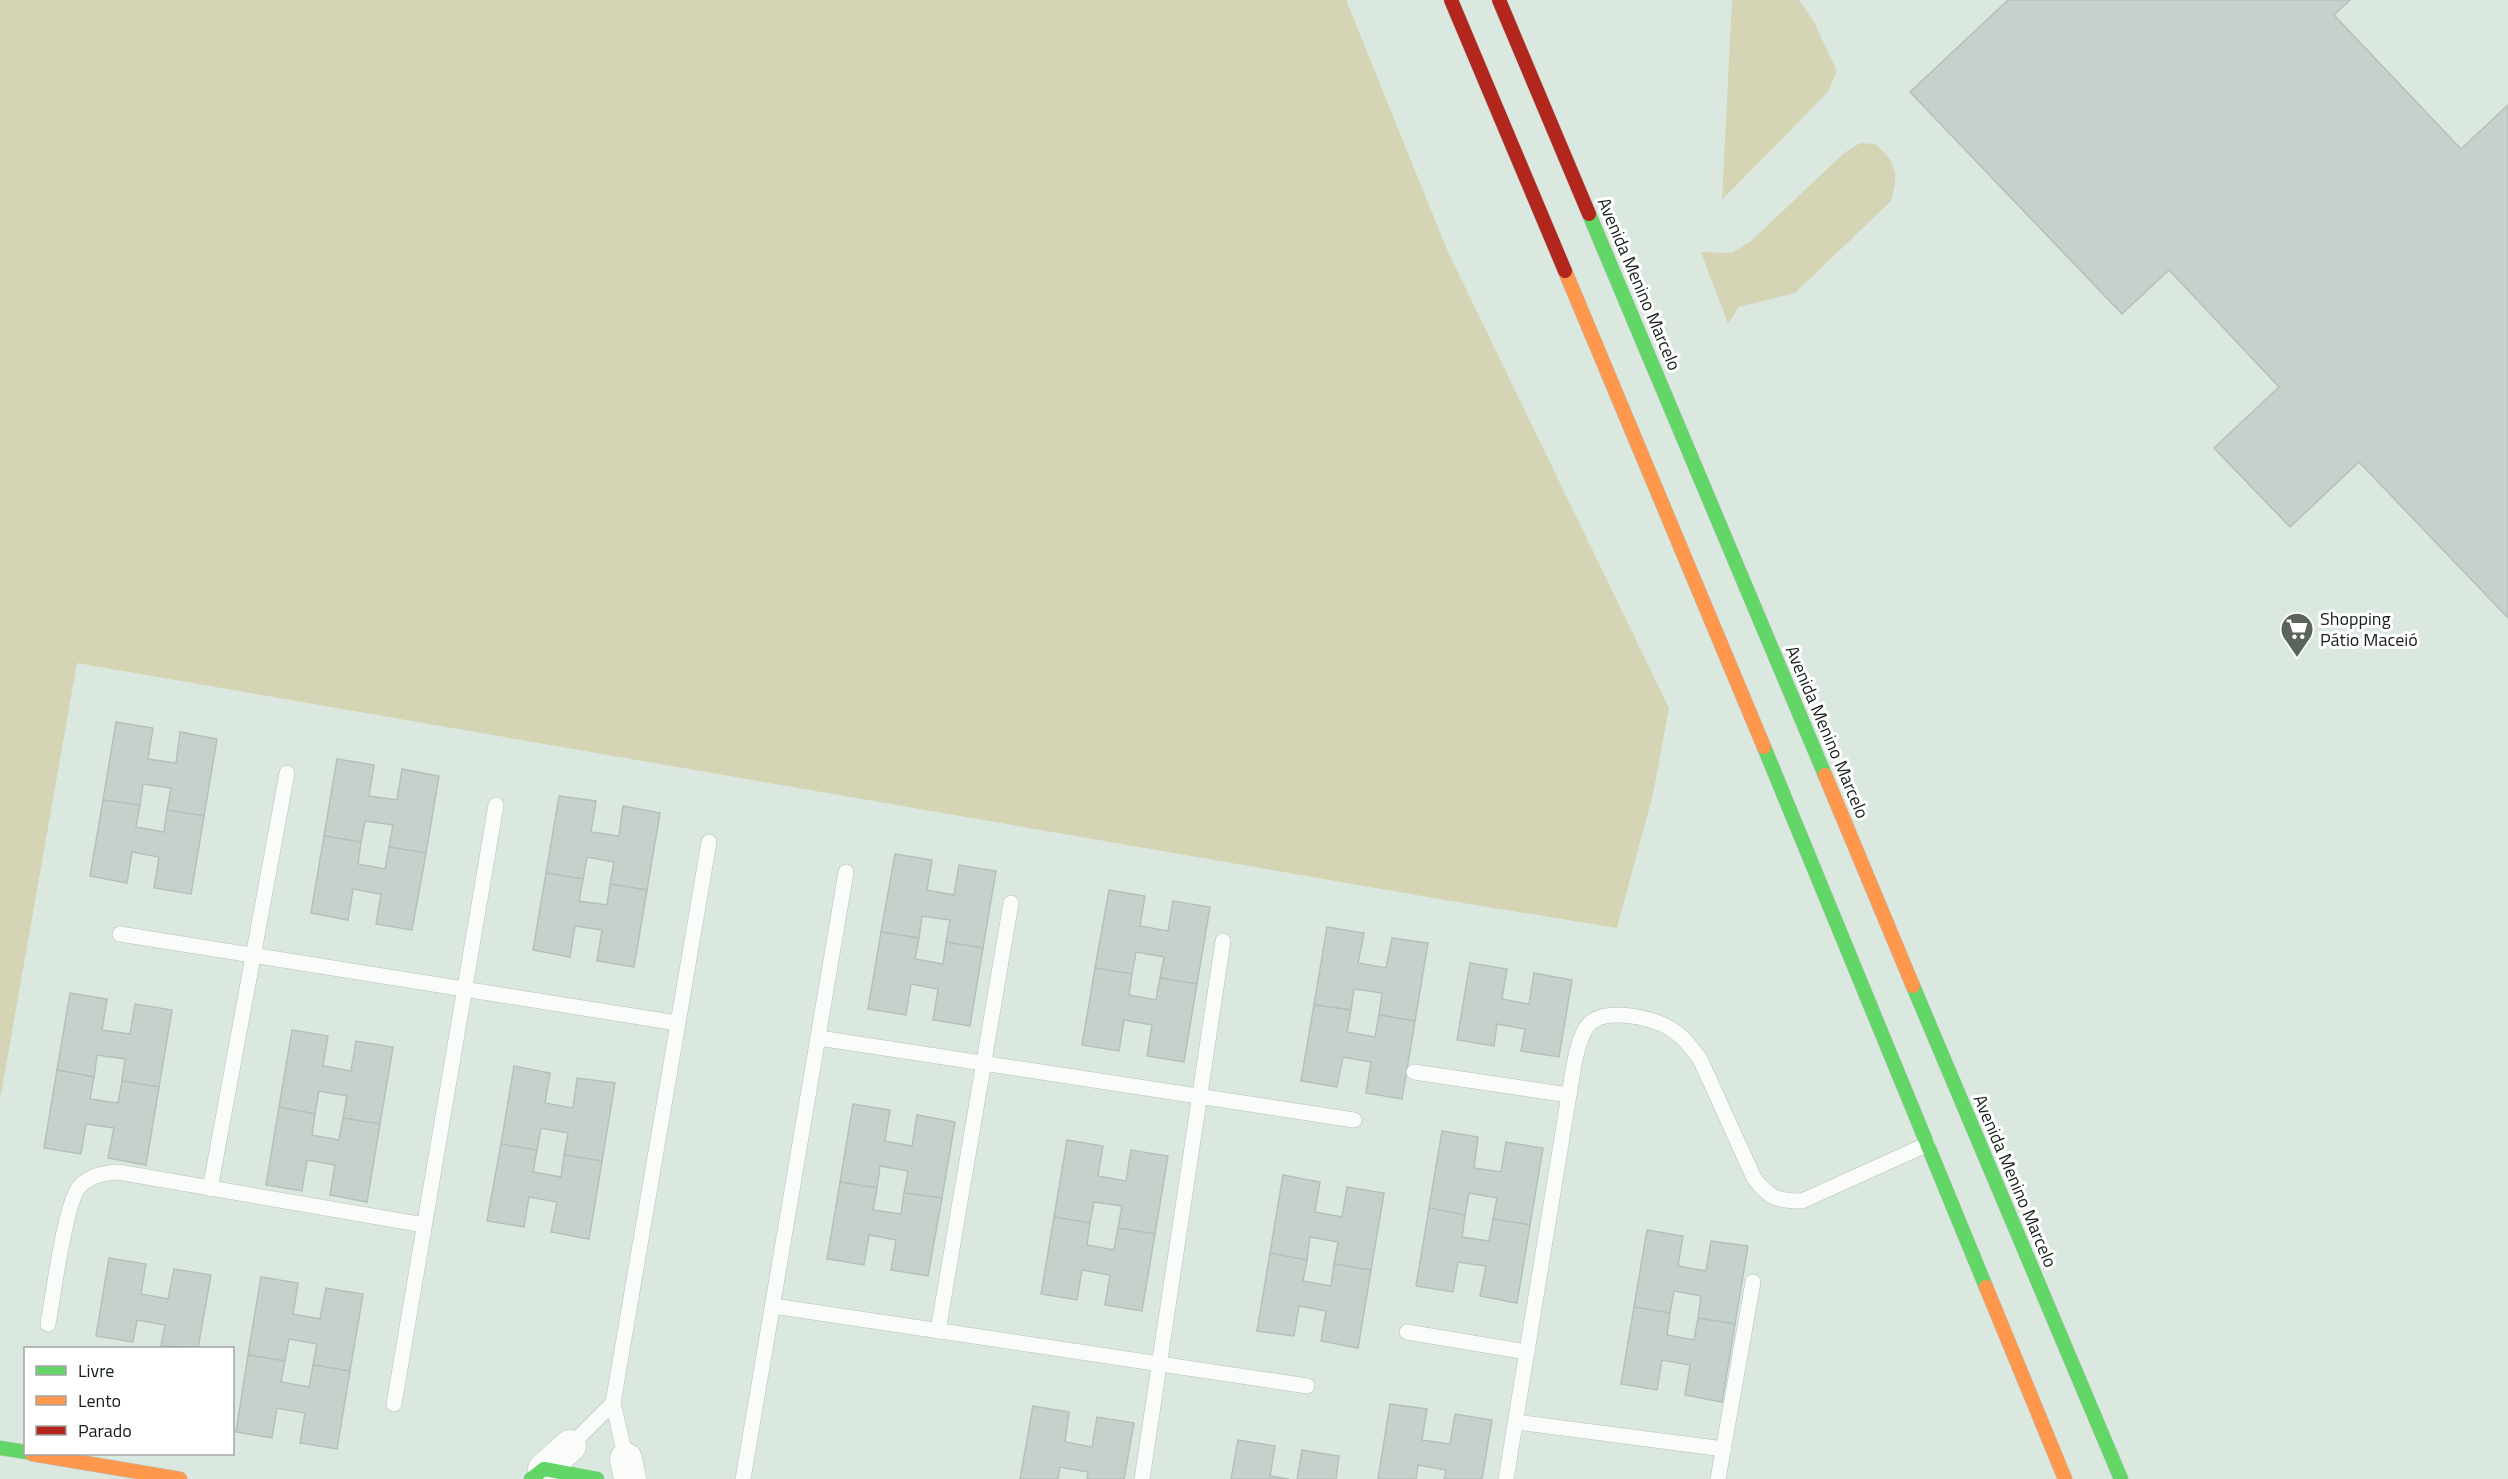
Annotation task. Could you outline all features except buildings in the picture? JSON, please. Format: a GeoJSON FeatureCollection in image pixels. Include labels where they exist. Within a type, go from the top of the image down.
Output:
{"type":"FeatureCollection","features":[{"type":"Feature","properties":{"kind":"main road"},"geometry":{"type":"LineString","coordinates":[[1451,0],[1928,1144],[2065,1479]]}},
{"type":"Feature","properties":{"kind":"main road","name":"Avenida Menino Marcelo"},"geometry":{"type":"LineString","coordinates":[[1499,0],[2121,1479]]}},
{"type":"Feature","properties":{"kind":"main road"},"geometry":{"type":"LineString","coordinates":[[0,1448],[24,1452]]}},
{"type":"Feature","properties":{"kind":"main road"},"geometry":{"type":"LineString","coordinates":[[37,1455],[126,1474],[180,1479]]}},
{"type":"Feature","properties":{"kind":"main road"},"geometry":{"type":"LineString","coordinates":[[537,1474],[597,1479]]}},
{"type":"Feature","properties":{"kind":"street"},"geometry":{"type":"LineString","coordinates":[[537,1474],[570,1446]]}},
{"type":"Feature","properties":{"kind":"lane"},"geometry":{"type":"LineString","coordinates":[[210,1189],[286,773]]}},
{"type":"Feature","properties":{"kind":"lane"},"geometry":{"type":"LineString","coordinates":[[394,1404],[496,805]]}},
{"type":"Feature","properties":{"kind":"lane"},"geometry":{"type":"LineString","coordinates":[[628,1469],[613,1403],[709,842]]}},
{"type":"Feature","properties":{"kind":"lane"},"geometry":{"type":"LineString","coordinates":[[743,1479],[846,872]]}},
{"type":"Feature","properties":{"kind":"lane"},"geometry":{"type":"LineString","coordinates":[[938,1330],[1011,903]]}},
{"type":"Feature","properties":{"kind":"lane"},"geometry":{"type":"LineString","coordinates":[[120,934],[677,1023]]}},
{"type":"Feature","properties":{"kind":"lane"},"geometry":{"type":"LineString","coordinates":[[1142,1479],[1223,941]]}},
{"type":"Feature","properties":{"kind":"lane"},"geometry":{"type":"LineString","coordinates":[[1506,1479],[1569,1095],[1580,1041],[1587,1026],[1602,1016],[1619,1014],[1650,1020],[1670,1028],[1687,1041],[1700,1059],[1754,1178],[1765,1193],[1782,1201],[1802,1201],[1928,1144]]}},
{"type":"Feature","properties":{"kind":"lane"},"geometry":{"type":"LineString","coordinates":[[819,1038],[1354,1120]]}},
{"type":"Feature","properties":{"kind":"lane"},"geometry":{"type":"LineString","coordinates":[[1414,1072],[1569,1095]]}},
{"type":"Feature","properties":{"kind":"lane"},"geometry":{"type":"LineString","coordinates":[[48,1324],[70,1205],[80,1186],[97,1174],[118,1172],[424,1225]]}},
{"type":"Feature","properties":{"kind":"lane"},"geometry":{"type":"LineString","coordinates":[[1718,1479],[1753,1282]]}},
{"type":"Feature","properties":{"kind":"lane"},"geometry":{"type":"LineString","coordinates":[[773,1306],[1307,1386]]}},
{"type":"Feature","properties":{"kind":"lane"},"geometry":{"type":"LineString","coordinates":[[1407,1332],[1527,1352]]}},
{"type":"Feature","properties":{"kind":"lane"},"geometry":{"type":"LineString","coordinates":[[570,1446],[613,1403]]}},
{"type":"Feature","properties":{"kind":"lane"},"geometry":{"type":"LineString","coordinates":[[1516,1422],[1724,1449]]}},
{"type":"Feature","properties":{"kind":"green space"},"geometry":{"type":"Polygon","coordinates":[[[0,0],[1346,0],[1448,252],[1669,708],[1653,794],[1617,928],[77,663],[0,1100],[0,0]]]}},
{"type":"Feature","properties":{"kind":"green space"},"geometry":{"type":"Polygon","coordinates":[[[1732,0],[1799,0],[1814,22],[1837,71],[1828,92],[1722,200],[1732,0]]]}},
{"type":"Feature","properties":{"kind":"green space"},"geometry":{"type":"Polygon","coordinates":[[[1860,143],[1875,144],[1892,163],[1895,183],[1891,201],[1795,293],[1739,307],[1728,324],[1701,252],[1731,253],[1750,242],[1844,153],[1860,143]]]}},
{"type":"Feature","properties":{"kind":"traffic: fast"},"geometry":{"type":"LineString","coordinates":[[1589,214],[1825,775]]}},
{"type":"Feature","properties":{"kind":"traffic: fast"},"geometry":{"type":"LineString","coordinates":[[1764,747],[1986,1287]]}},
{"type":"Feature","properties":{"kind":"traffic: fast"},"geometry":{"type":"LineString","coordinates":[[1913,986],[2121,1479]]}},
{"type":"Feature","properties":{"kind":"traffic: fast"},"geometry":{"type":"LineString","coordinates":[[0,1448],[24,1452]]}},
{"type":"Feature","properties":{"kind":"traffic: fast"},"geometry":{"type":"LineString","coordinates":[[531,1479],[544,1469],[597,1479]]}},
{"type":"Feature","properties":{"kind":"traffic: slow"},"geometry":{"type":"LineString","coordinates":[[1565,271],[1764,747]]}},
{"type":"Feature","properties":{"kind":"traffic: slow"},"geometry":{"type":"LineString","coordinates":[[1825,775],[1913,986]]}},
{"type":"Feature","properties":{"kind":"traffic: slow"},"geometry":{"type":"LineString","coordinates":[[1986,1287],[2065,1479]]}},
{"type":"Feature","properties":{"kind":"traffic: slow"},"geometry":{"type":"LineString","coordinates":[[38,1455],[180,1479]]}},
{"type":"Feature","properties":{"kind":"traffic: jam"},"geometry":{"type":"LineString","coordinates":[[1451,0],[1565,271]]}},
{"type":"Feature","properties":{"kind":"traffic: jam"},"geometry":{"type":"LineString","coordinates":[[1499,0],[1589,214]]}},
{"type":"Feature","properties":{"kind":"place","name":"Shopping Pátio Maceió"},"geometry":{"type":"Point","coordinates":[2297,658]}}]}
